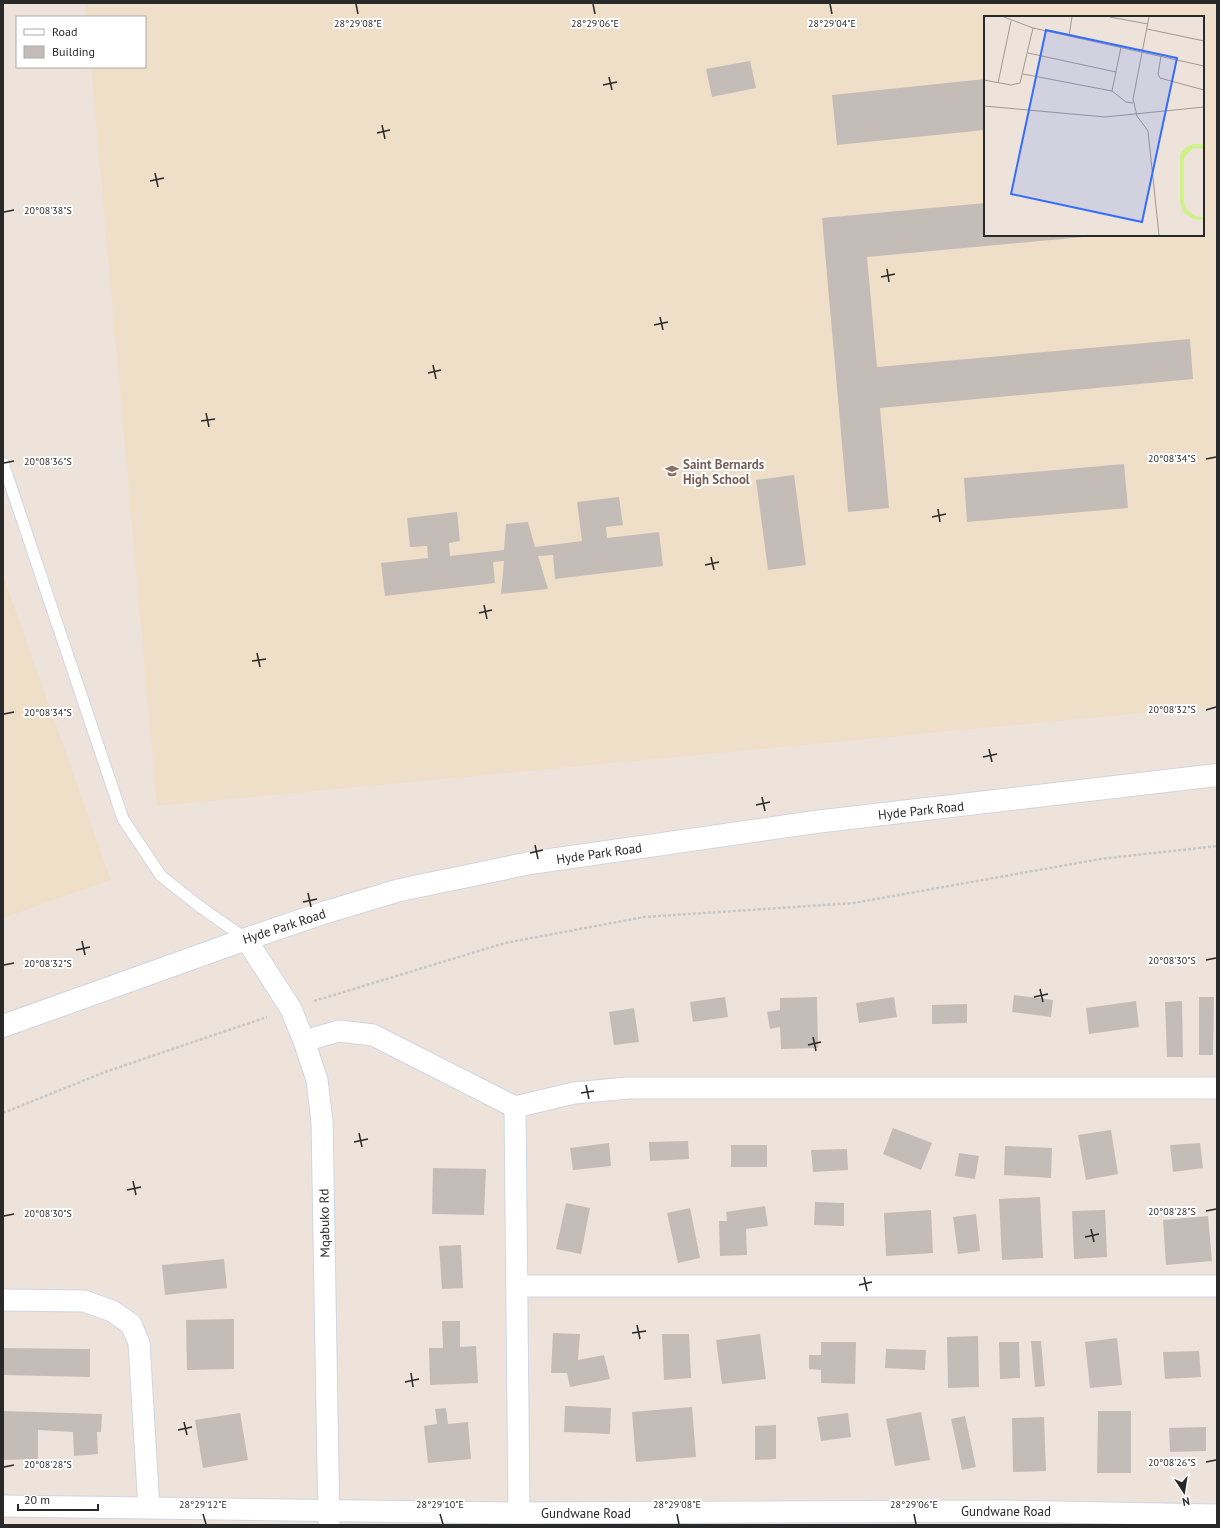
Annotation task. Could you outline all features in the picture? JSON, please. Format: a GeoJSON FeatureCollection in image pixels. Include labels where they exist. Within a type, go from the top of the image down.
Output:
{"type":"FeatureCollection","features":[{"type":"Feature","properties":{"kind":"street","name":"Hyde Park Road"},"geometry":{"type":"LineString","coordinates":[[3,1026],[323,913],[400,890],[530,862],[815,822],[1217,775]]}},
{"type":"Feature","properties":{"kind":"street","name":"Mqabuko Rd"},"geometry":{"type":"LineString","coordinates":[[246,939],[291,1009],[304,1041],[317,1080],[322,1121],[329,1518]]}},
{"type":"Feature","properties":{"kind":"street"},"geometry":{"type":"LineString","coordinates":[[304,1041],[339,1031],[373,1035],[515,1107],[574,1093],[628,1088],[1217,1088]]}},
{"type":"Feature","properties":{"kind":"street"},"geometry":{"type":"LineString","coordinates":[[515,1107],[518,1286],[519,1513]]}},
{"type":"Feature","properties":{"kind":"street"},"geometry":{"type":"LineString","coordinates":[[518,1286],[1217,1286]]}},
{"type":"Feature","properties":{"kind":"street"},"geometry":{"type":"LineString","coordinates":[[3,1300],[84,1301],[112,1311],[131,1324],[139,1343],[149,1508]]}},
{"type":"Feature","properties":{"kind":"street","name":"Gundwane Road"},"geometry":{"type":"LineString","coordinates":[[3,1506],[149,1508],[329,1518],[519,1513],[1003,1518],[1217,1515]]}},
{"type":"Feature","properties":{"kind":"lane"},"geometry":{"type":"LineString","coordinates":[[3,463],[123,819],[161,876],[199,906],[246,939]]}},
{"type":"Feature","properties":{"kind":"path"},"geometry":{"type":"LineString","coordinates":[[3,1113],[105,1072],[291,1009],[505,943],[644,917],[854,903],[1100,859],[1217,846]]}},
{"type":"Feature","properties":{"kind":"shaded area","name":"Saint Bernards High School"},"geometry":{"type":"Polygon","coordinates":[[[85,3],[1217,3],[1217,706],[157,806],[91,68],[146,68],[146,16],[86,16],[85,3]]]}},
{"type":"Feature","properties":{"kind":"shaded area"},"geometry":{"type":"Polygon","coordinates":[[[3,575],[111,880],[3,918],[3,575]]]}},
{"type":"Feature","properties":{"kind":"building"},"geometry":{"type":"Polygon","coordinates":[[[750,61],[756,88],[712,97],[706,69],[750,61]]]}},
{"type":"Feature","properties":{"kind":"building"},"geometry":{"type":"Polygon","coordinates":[[[984,79],[984,130],[837,145],[832,95],[984,79]]]}},
{"type":"Feature","properties":{"kind":"building"},"geometry":{"type":"Polygon","coordinates":[[[984,203],[984,236],[1094,236],[867,257],[877,367],[1190,339],[1193,379],[880,408],[889,508],[848,512],[822,218],[984,203]]]}},
{"type":"Feature","properties":{"kind":"building"},"geometry":{"type":"Polygon","coordinates":[[[1124,464],[1128,508],[967,522],[964,478],[1124,464]]]}},
{"type":"Feature","properties":{"kind":"building"},"geometry":{"type":"Polygon","coordinates":[[[794,475],[806,565],[768,570],[756,480],[794,475]]]}},
{"type":"Feature","properties":{"kind":"building"},"geometry":{"type":"Polygon","coordinates":[[[619,497],[623,525],[606,527],[607,538],[659,532],[663,566],[555,579],[553,555],[538,556],[548,589],[501,594],[504,561],[493,562],[495,583],[385,596],[381,563],[428,558],[427,546],[410,547],[407,518],[457,512],[460,541],[449,543],[450,556],[504,550],[506,524],[528,522],[535,547],[582,541],[577,502],[619,497]]]}},
{"type":"Feature","properties":{"kind":"building"},"geometry":{"type":"Polygon","coordinates":[[[1014,995],[1053,1000],[1051,1017],[1012,1012],[1014,995]]]}},
{"type":"Feature","properties":{"kind":"building"},"geometry":{"type":"Polygon","coordinates":[[[725,997],[728,1017],[693,1022],[690,1002],[725,997]]]}},
{"type":"Feature","properties":{"kind":"building"},"geometry":{"type":"Polygon","coordinates":[[[817,997],[818,1048],[781,1049],[780,1027],[770,1029],[767,1012],[780,1010],[780,998],[817,997]]]}},
{"type":"Feature","properties":{"kind":"building"},"geometry":{"type":"Polygon","coordinates":[[[894,997],[897,1017],[859,1023],[856,1003],[894,997]]]}},
{"type":"Feature","properties":{"kind":"building"},"geometry":{"type":"Polygon","coordinates":[[[1199,997],[1214,997],[1213,1055],[1199,1055],[1199,997]]]}},
{"type":"Feature","properties":{"kind":"building"},"geometry":{"type":"Polygon","coordinates":[[[1136,1001],[1139,1027],[1089,1034],[1086,1008],[1136,1001]]]}},
{"type":"Feature","properties":{"kind":"building"},"geometry":{"type":"Polygon","coordinates":[[[1182,1001],[1183,1057],[1167,1057],[1165,1002],[1182,1001]]]}},
{"type":"Feature","properties":{"kind":"building"},"geometry":{"type":"Polygon","coordinates":[[[967,1004],[967,1023],[932,1024],[932,1005],[967,1004]]]}},
{"type":"Feature","properties":{"kind":"building"},"geometry":{"type":"Polygon","coordinates":[[[634,1008],[639,1042],[614,1045],[609,1012],[634,1008]]]}},
{"type":"Feature","properties":{"kind":"building"},"geometry":{"type":"Polygon","coordinates":[[[893,1128],[932,1143],[921,1170],[883,1154],[893,1128]]]}},
{"type":"Feature","properties":{"kind":"building"},"geometry":{"type":"Polygon","coordinates":[[[1111,1130],[1118,1174],[1086,1180],[1078,1135],[1111,1130]]]}},
{"type":"Feature","properties":{"kind":"building"},"geometry":{"type":"Polygon","coordinates":[[[688,1141],[689,1159],[650,1161],[649,1142],[688,1141]]]}},
{"type":"Feature","properties":{"kind":"building"},"geometry":{"type":"Polygon","coordinates":[[[609,1143],[611,1166],[573,1170],[570,1148],[609,1143]]]}},
{"type":"Feature","properties":{"kind":"building"},"geometry":{"type":"Polygon","coordinates":[[[1200,1143],[1203,1168],[1173,1172],[1170,1145],[1200,1143]]]}},
{"type":"Feature","properties":{"kind":"building"},"geometry":{"type":"Polygon","coordinates":[[[731,1145],[767,1145],[767,1167],[731,1167],[731,1145]]]}},
{"type":"Feature","properties":{"kind":"building"},"geometry":{"type":"Polygon","coordinates":[[[1005,1146],[1052,1148],[1051,1178],[1004,1175],[1005,1146]]]}},
{"type":"Feature","properties":{"kind":"building"},"geometry":{"type":"Polygon","coordinates":[[[847,1149],[848,1170],[813,1172],[811,1150],[847,1149]]]}},
{"type":"Feature","properties":{"kind":"building"},"geometry":{"type":"Polygon","coordinates":[[[959,1153],[979,1156],[975,1179],[955,1176],[959,1153]]]}},
{"type":"Feature","properties":{"kind":"building"},"geometry":{"type":"Polygon","coordinates":[[[433,1168],[486,1169],[484,1215],[432,1214],[433,1168]]]}},
{"type":"Feature","properties":{"kind":"building"},"geometry":{"type":"Polygon","coordinates":[[[1040,1197],[1043,1258],[1002,1260],[999,1199],[1040,1197]]]}},
{"type":"Feature","properties":{"kind":"building"},"geometry":{"type":"Polygon","coordinates":[[[815,1202],[844,1203],[844,1226],[814,1225],[815,1202]]]}},
{"type":"Feature","properties":{"kind":"building"},"geometry":{"type":"Polygon","coordinates":[[[566,1203],[590,1208],[581,1254],[556,1249],[566,1203]]]}},
{"type":"Feature","properties":{"kind":"building"},"geometry":{"type":"Polygon","coordinates":[[[765,1206],[768,1226],[746,1229],[747,1255],[720,1256],[719,1221],[727,1221],[726,1212],[765,1206]]]}},
{"type":"Feature","properties":{"kind":"building"},"geometry":{"type":"Polygon","coordinates":[[[690,1208],[700,1258],[678,1263],[667,1213],[690,1208]]]}},
{"type":"Feature","properties":{"kind":"building"},"geometry":{"type":"Polygon","coordinates":[[[931,1210],[933,1253],[886,1256],[884,1213],[931,1210]]]}},
{"type":"Feature","properties":{"kind":"building"},"geometry":{"type":"Polygon","coordinates":[[[1105,1210],[1107,1257],[1074,1259],[1072,1211],[1105,1210]]]}},
{"type":"Feature","properties":{"kind":"building"},"geometry":{"type":"Polygon","coordinates":[[[976,1214],[980,1251],[958,1254],[953,1217],[976,1214]]]}},
{"type":"Feature","properties":{"kind":"building"},"geometry":{"type":"Polygon","coordinates":[[[1208,1216],[1212,1261],[1166,1265],[1163,1220],[1208,1216]]]}},
{"type":"Feature","properties":{"kind":"building"},"geometry":{"type":"Polygon","coordinates":[[[461,1245],[463,1288],[442,1289],[439,1246],[461,1245]]]}},
{"type":"Feature","properties":{"kind":"building"},"geometry":{"type":"Polygon","coordinates":[[[224,1259],[227,1288],[165,1295],[162,1265],[224,1259]]]}},
{"type":"Feature","properties":{"kind":"building"},"geometry":{"type":"Polygon","coordinates":[[[234,1319],[234,1369],[187,1370],[186,1320],[234,1319]]]}},
{"type":"Feature","properties":{"kind":"building"},"geometry":{"type":"Polygon","coordinates":[[[442,1321],[460,1321],[460,1347],[476,1346],[478,1383],[430,1385],[429,1348],[443,1348],[442,1321]]]}},
{"type":"Feature","properties":{"kind":"building"},"geometry":{"type":"Polygon","coordinates":[[[553,1333],[580,1334],[578,1360],[604,1355],[610,1379],[570,1387],[567,1373],[551,1373],[553,1333]]]}},
{"type":"Feature","properties":{"kind":"building"},"geometry":{"type":"Polygon","coordinates":[[[662,1334],[689,1334],[691,1378],[664,1380],[662,1334]]]}},
{"type":"Feature","properties":{"kind":"building"},"geometry":{"type":"Polygon","coordinates":[[[760,1334],[766,1379],[722,1384],[716,1340],[760,1334]]]}},
{"type":"Feature","properties":{"kind":"building"},"geometry":{"type":"Polygon","coordinates":[[[978,1336],[979,1387],[948,1388],[947,1337],[978,1336]]]}},
{"type":"Feature","properties":{"kind":"building"},"geometry":{"type":"Polygon","coordinates":[[[1117,1338],[1122,1385],[1090,1388],[1085,1342],[1117,1338]]]}},
{"type":"Feature","properties":{"kind":"building"},"geometry":{"type":"Polygon","coordinates":[[[1031,1341],[1041,1341],[1045,1386],[1035,1387],[1031,1341]]]}},
{"type":"Feature","properties":{"kind":"building"},"geometry":{"type":"Polygon","coordinates":[[[821,1342],[856,1342],[855,1384],[821,1383],[821,1370],[809,1369],[809,1355],[821,1355],[821,1342]]]}},
{"type":"Feature","properties":{"kind":"building"},"geometry":{"type":"Polygon","coordinates":[[[999,1342],[1019,1342],[1020,1378],[1000,1379],[999,1342]]]}},
{"type":"Feature","properties":{"kind":"building"},"geometry":{"type":"Polygon","coordinates":[[[3,1348],[90,1349],[90,1377],[3,1375],[3,1348]]]}},
{"type":"Feature","properties":{"kind":"building"},"geometry":{"type":"Polygon","coordinates":[[[886,1349],[926,1350],[925,1370],[885,1368],[886,1349]]]}},
{"type":"Feature","properties":{"kind":"building"},"geometry":{"type":"Polygon","coordinates":[[[1199,1351],[1201,1377],[1165,1379],[1163,1352],[1199,1351]]]}},
{"type":"Feature","properties":{"kind":"building"},"geometry":{"type":"Polygon","coordinates":[[[565,1406],[611,1408],[610,1434],[564,1432],[565,1406]]]}},
{"type":"Feature","properties":{"kind":"building"},"geometry":{"type":"Polygon","coordinates":[[[692,1407],[696,1457],[636,1462],[632,1412],[692,1407]]]}},
{"type":"Feature","properties":{"kind":"building"},"geometry":{"type":"Polygon","coordinates":[[[446,1408],[448,1424],[468,1422],[471,1459],[428,1463],[424,1426],[437,1424],[435,1409],[446,1408]]]}},
{"type":"Feature","properties":{"kind":"building"},"geometry":{"type":"Polygon","coordinates":[[[3,1411],[102,1414],[101,1432],[97,1432],[98,1454],[74,1456],[73,1432],[38,1430],[38,1459],[3,1460],[3,1411]]]}},
{"type":"Feature","properties":{"kind":"building"},"geometry":{"type":"Polygon","coordinates":[[[1098,1411],[1131,1411],[1131,1473],[1097,1473],[1098,1411]]]}},
{"type":"Feature","properties":{"kind":"building"},"geometry":{"type":"Polygon","coordinates":[[[921,1412],[930,1460],[895,1466],[886,1419],[921,1412]]]}},
{"type":"Feature","properties":{"kind":"building"},"geometry":{"type":"Polygon","coordinates":[[[240,1413],[248,1460],[203,1468],[195,1420],[240,1413]]]}},
{"type":"Feature","properties":{"kind":"building"},"geometry":{"type":"Polygon","coordinates":[[[848,1413],[851,1437],[821,1441],[817,1417],[848,1413]]]}},
{"type":"Feature","properties":{"kind":"building"},"geometry":{"type":"Polygon","coordinates":[[[965,1416],[976,1467],[962,1470],[951,1419],[965,1416]]]}},
{"type":"Feature","properties":{"kind":"building"},"geometry":{"type":"Polygon","coordinates":[[[1044,1417],[1046,1471],[1013,1472],[1012,1418],[1044,1417]]]}},
{"type":"Feature","properties":{"kind":"building"},"geometry":{"type":"Polygon","coordinates":[[[776,1425],[776,1459],[755,1460],[755,1426],[776,1425]]]}},
{"type":"Feature","properties":{"kind":"building"},"geometry":{"type":"Polygon","coordinates":[[[1206,1427],[1206,1451],[1170,1452],[1169,1428],[1206,1427]]]}},
{"type":"Feature","properties":{"kind":"place","name":"Saint Bernards High School"},"geometry":{"type":"Point","coordinates":[672,471]}}]}
